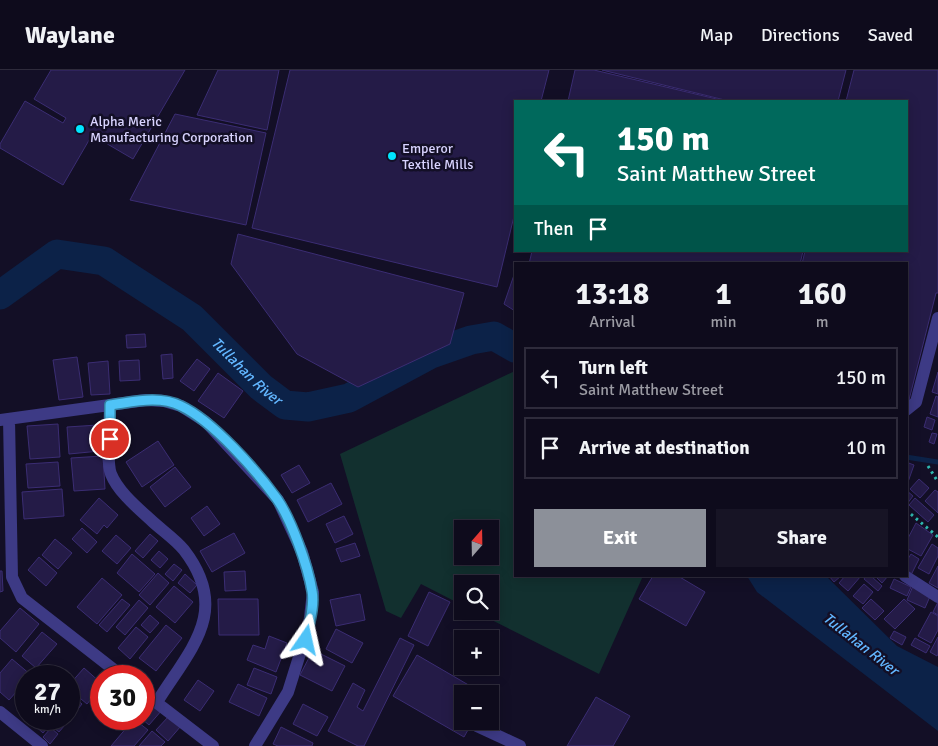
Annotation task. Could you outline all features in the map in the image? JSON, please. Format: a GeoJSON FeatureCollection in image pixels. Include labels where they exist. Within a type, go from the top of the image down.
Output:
{"type":"FeatureCollection","features":[{"type":"Feature","properties":{"kind":"street"},"geometry":{"type":"LineString","coordinates":[[908,408],[916,402],[938,318]]}},
{"type":"Feature","properties":{"kind":"street"},"geometry":{"type":"LineString","coordinates":[[108,665],[29,604],[15,588],[12,577],[5,420],[146,400],[164,401],[181,406],[206,422],[278,500],[302,552],[313,592],[309,625],[288,692],[255,746]]}},
{"type":"Feature","properties":{"kind":"street"},"geometry":{"type":"LineString","coordinates":[[110,405],[110,472],[118,486],[143,513],[183,549],[201,576],[206,597],[206,618],[191,647],[157,702],[213,746]]}},
{"type":"Feature","properties":{"kind":"street"},"geometry":{"type":"LineString","coordinates":[[907,577],[938,597]]}},
{"type":"Feature","properties":{"kind":"street"},"geometry":{"type":"LineString","coordinates":[[0,712],[42,746]]}},
{"type":"Feature","properties":{"kind":"street"},"geometry":{"type":"LineString","coordinates":[[486,730],[520,746]]}},
{"type":"Feature","properties":{"kind":"path"},"geometry":{"type":"LineString","coordinates":[[928,466],[938,482]]}},
{"type":"Feature","properties":{"kind":"path"},"geometry":{"type":"LineString","coordinates":[[908,512],[938,537]]}},
{"type":"Feature","properties":{"kind":"green space"},"geometry":{"type":"Polygon","coordinates":[[[514,371],[514,577],[643,577],[599,674],[492,620],[499,620],[499,575],[454,575],[454,601],[421,584],[401,618],[386,611],[340,454],[514,371]]]}},
{"type":"Feature","properties":{"kind":"water"},"geometry":{"type":"Polygon","coordinates":[[[748,577],[827,577],[897,646],[938,667],[938,731],[757,592],[748,577]]]}},
{"type":"Feature","properties":{"kind":"building","name":"Alpha Meric Manufacturing Corporation"},"geometry":{"type":"Polygon","coordinates":[[[51,70],[185,70],[133,159],[92,135],[63,185],[0,148],[0,144],[25,101],[63,123],[66,118],[34,99],[51,70]]]}},
{"type":"Feature","properties":{"kind":"building"},"geometry":{"type":"Polygon","coordinates":[[[218,70],[279,70],[267,130],[197,115],[218,70]]]}},
{"type":"Feature","properties":{"kind":"building","name":"Emperor Textile Mills"},"geometry":{"type":"Polygon","coordinates":[[[290,70],[549,70],[541,100],[514,100],[514,216],[497,287],[252,228],[290,70]]]}},
{"type":"Feature","properties":{"kind":"building"},"geometry":{"type":"Polygon","coordinates":[[[575,70],[594,70],[721,100],[568,100],[575,70]]]}},
{"type":"Feature","properties":{"kind":"building"},"geometry":{"type":"Polygon","coordinates":[[[602,70],[846,70],[838,100],[725,100],[602,70]]]}},
{"type":"Feature","properties":{"kind":"building"},"geometry":{"type":"Polygon","coordinates":[[[854,70],[938,70],[938,293],[936,293],[909,400],[908,262],[802,262],[805,252],[908,252],[908,100],[846,100],[854,70]]]}},
{"type":"Feature","properties":{"kind":"building"},"geometry":{"type":"Polygon","coordinates":[[[175,114],[266,133],[246,225],[130,200],[175,114]]]}},
{"type":"Feature","properties":{"kind":"building"},"geometry":{"type":"Polygon","coordinates":[[[238,234],[464,293],[450,344],[358,387],[297,354],[231,264],[238,234]]]}},
{"type":"Feature","properties":{"kind":"building"},"geometry":{"type":"Polygon","coordinates":[[[532,252],[803,252],[800,262],[529,262],[532,252]]]}},
{"type":"Feature","properties":{"kind":"building"},"geometry":{"type":"Polygon","coordinates":[[[514,275],[514,310],[504,304],[514,275]]]}},
{"type":"Feature","properties":{"kind":"building"},"geometry":{"type":"Polygon","coordinates":[[[145,334],[146,347],[127,348],[126,335],[145,334]]]}},
{"type":"Feature","properties":{"kind":"building"},"geometry":{"type":"Polygon","coordinates":[[[172,354],[173,378],[163,379],[161,355],[172,354]]]}},
{"type":"Feature","properties":{"kind":"building"},"geometry":{"type":"Polygon","coordinates":[[[77,357],[83,397],[59,400],[53,360],[77,357]]]}},
{"type":"Feature","properties":{"kind":"building"},"geometry":{"type":"Polygon","coordinates":[[[197,359],[210,369],[194,391],[180,381],[197,359]]]}},
{"type":"Feature","properties":{"kind":"building"},"geometry":{"type":"Polygon","coordinates":[[[139,360],[140,380],[120,381],[119,361],[139,360]]]}},
{"type":"Feature","properties":{"kind":"building"},"geometry":{"type":"Polygon","coordinates":[[[108,361],[110,394],[91,395],[88,363],[108,361]]]}},
{"type":"Feature","properties":{"kind":"building"},"geometry":{"type":"Polygon","coordinates":[[[938,372],[938,394],[932,392],[938,372]]]}},
{"type":"Feature","properties":{"kind":"building"},"geometry":{"type":"Polygon","coordinates":[[[218,373],[243,391],[224,418],[198,401],[218,373]]]}},
{"type":"Feature","properties":{"kind":"building"},"geometry":{"type":"Polygon","coordinates":[[[936,396],[938,397],[938,417],[930,414],[936,396]]]}},
{"type":"Feature","properties":{"kind":"building"},"geometry":{"type":"Polygon","coordinates":[[[927,417],[935,420],[932,430],[924,427],[927,417]]]}},
{"type":"Feature","properties":{"kind":"building"},"geometry":{"type":"Polygon","coordinates":[[[58,424],[60,457],[30,459],[27,426],[58,424]]]}},
{"type":"Feature","properties":{"kind":"building"},"geometry":{"type":"Polygon","coordinates":[[[98,425],[100,451],[69,454],[67,427],[98,425]]]}},
{"type":"Feature","properties":{"kind":"building"},"geometry":{"type":"Polygon","coordinates":[[[932,433],[937,434],[934,444],[929,442],[932,433]]]}},
{"type":"Feature","properties":{"kind":"building"},"geometry":{"type":"Polygon","coordinates":[[[158,441],[174,465],[142,487],[126,462],[158,441]]]}},
{"type":"Feature","properties":{"kind":"building"},"geometry":{"type":"Polygon","coordinates":[[[103,456],[105,489],[74,491],[71,458],[103,456]]]}},
{"type":"Feature","properties":{"kind":"building"},"geometry":{"type":"Polygon","coordinates":[[[58,462],[60,486],[28,488],[26,464],[58,462]]]}},
{"type":"Feature","properties":{"kind":"building"},"geometry":{"type":"Polygon","coordinates":[[[908,463],[914,465],[908,482],[908,463]]]}},
{"type":"Feature","properties":{"kind":"building"},"geometry":{"type":"Polygon","coordinates":[[[299,465],[310,483],[292,493],[281,475],[299,465]]]}},
{"type":"Feature","properties":{"kind":"building"},"geometry":{"type":"Polygon","coordinates":[[[175,467],[191,487],[165,507],[150,487],[175,467]]]}},
{"type":"Feature","properties":{"kind":"building"},"geometry":{"type":"Polygon","coordinates":[[[919,479],[929,488],[920,498],[910,489],[919,479]]]}},
{"type":"Feature","properties":{"kind":"building"},"geometry":{"type":"Polygon","coordinates":[[[331,483],[342,504],[308,522],[297,500],[331,483]]]}},
{"type":"Feature","properties":{"kind":"building"},"geometry":{"type":"Polygon","coordinates":[[[62,489],[64,516],[24,519],[22,492],[62,489]]]}},
{"type":"Feature","properties":{"kind":"building"},"geometry":{"type":"Polygon","coordinates":[[[935,490],[938,492],[938,513],[925,501],[935,490]]]}},
{"type":"Feature","properties":{"kind":"building"},"geometry":{"type":"Polygon","coordinates":[[[908,492],[913,496],[908,503],[908,492]]]}},
{"type":"Feature","properties":{"kind":"building"},"geometry":{"type":"Polygon","coordinates":[[[99,498],[118,515],[107,528],[104,525],[97,534],[80,520],[99,498]]]}},
{"type":"Feature","properties":{"kind":"building"},"geometry":{"type":"Polygon","coordinates":[[[915,498],[934,515],[928,522],[909,505],[915,498]]]}},
{"type":"Feature","properties":{"kind":"building"},"geometry":{"type":"Polygon","coordinates":[[[207,506],[220,524],[204,536],[191,518],[207,506]]]}},
{"type":"Feature","properties":{"kind":"building"},"geometry":{"type":"Polygon","coordinates":[[[344,516],[353,534],[335,543],[326,524],[344,516]]]}},
{"type":"Feature","properties":{"kind":"building"},"geometry":{"type":"Polygon","coordinates":[[[916,523],[933,535],[921,556],[908,549],[908,538],[916,523]]]}},
{"type":"Feature","properties":{"kind":"building"},"geometry":{"type":"Polygon","coordinates":[[[82,528],[97,542],[87,553],[72,539],[82,528]]]}},
{"type":"Feature","properties":{"kind":"building"},"geometry":{"type":"Polygon","coordinates":[[[234,533],[245,553],[212,572],[200,551],[234,533]]]}},
{"type":"Feature","properties":{"kind":"building"},"geometry":{"type":"Polygon","coordinates":[[[150,534],[158,541],[143,558],[135,551],[150,534]]]}},
{"type":"Feature","properties":{"kind":"building"},"geometry":{"type":"Polygon","coordinates":[[[116,535],[131,548],[117,564],[102,551],[116,535]]]}},
{"type":"Feature","properties":{"kind":"building"},"geometry":{"type":"Polygon","coordinates":[[[55,539],[72,553],[58,569],[42,555],[55,539]]]}},
{"type":"Feature","properties":{"kind":"building"},"geometry":{"type":"Polygon","coordinates":[[[355,543],[360,556],[341,562],[336,549],[355,543]]]}},
{"type":"Feature","properties":{"kind":"building"},"geometry":{"type":"Polygon","coordinates":[[[932,544],[938,548],[938,556],[929,574],[918,568],[932,544]]]}},
{"type":"Feature","properties":{"kind":"building"},"geometry":{"type":"Polygon","coordinates":[[[159,551],[168,559],[160,568],[151,560],[159,551]]]}},
{"type":"Feature","properties":{"kind":"building"},"geometry":{"type":"Polygon","coordinates":[[[132,554],[155,574],[139,592],[117,573],[132,554]]]}},
{"type":"Feature","properties":{"kind":"building"},"geometry":{"type":"Polygon","coordinates":[[[911,554],[919,559],[911,575],[908,574],[908,559],[911,554]]]}},
{"type":"Feature","properties":{"kind":"building"},"geometry":{"type":"Polygon","coordinates":[[[39,557],[57,573],[46,586],[28,570],[39,557]]]}},
{"type":"Feature","properties":{"kind":"building"},"geometry":{"type":"Polygon","coordinates":[[[174,564],[182,570],[173,581],[165,574],[174,564]]]}},
{"type":"Feature","properties":{"kind":"building"},"geometry":{"type":"Polygon","coordinates":[[[938,566],[938,588],[929,583],[938,566]]]}},
{"type":"Feature","properties":{"kind":"building"},"geometry":{"type":"Polygon","coordinates":[[[0,571],[2,571],[3,591],[0,592],[0,571]]]}},
{"type":"Feature","properties":{"kind":"building"},"geometry":{"type":"Polygon","coordinates":[[[245,571],[246,590],[225,591],[224,572],[245,571]]]}},
{"type":"Feature","properties":{"kind":"building"},"geometry":{"type":"Polygon","coordinates":[[[158,573],[169,583],[150,605],[139,595],[158,573]]]}},
{"type":"Feature","properties":{"kind":"building"},"geometry":{"type":"Polygon","coordinates":[[[185,574],[197,585],[190,593],[178,583],[185,574]]]}},
{"type":"Feature","properties":{"kind":"building"},"geometry":{"type":"Polygon","coordinates":[[[652,577],[680,577],[705,592],[686,626],[639,599],[652,577]]]}},
{"type":"Feature","properties":{"kind":"building"},"geometry":{"type":"Polygon","coordinates":[[[830,577],[840,577],[834,582],[830,577]]]}},
{"type":"Feature","properties":{"kind":"building"},"geometry":{"type":"Polygon","coordinates":[[[844,577],[860,577],[848,591],[839,583],[844,577]]]}},
{"type":"Feature","properties":{"kind":"building"},"geometry":{"type":"Polygon","coordinates":[[[865,577],[872,577],[882,586],[878,591],[864,579],[865,577]]]}},
{"type":"Feature","properties":{"kind":"building"},"geometry":{"type":"Polygon","coordinates":[[[876,577],[887,577],[882,583],[876,577]]]}},
{"type":"Feature","properties":{"kind":"building"},"geometry":{"type":"Polygon","coordinates":[[[102,578],[122,595],[97,624],[77,607],[102,578]]]}},
{"type":"Feature","properties":{"kind":"building"},"geometry":{"type":"Polygon","coordinates":[[[894,579],[911,587],[907,596],[890,588],[894,579]]]}},
{"type":"Feature","properties":{"kind":"building"},"geometry":{"type":"Polygon","coordinates":[[[864,584],[873,592],[863,604],[853,596],[864,584]]]}},
{"type":"Feature","properties":{"kind":"building"},"geometry":{"type":"Polygon","coordinates":[[[174,586],[193,602],[175,623],[156,607],[174,586]]]}},
{"type":"Feature","properties":{"kind":"building"},"geometry":{"type":"Polygon","coordinates":[[[913,586],[931,594],[925,608],[907,600],[913,586]]]}},
{"type":"Feature","properties":{"kind":"building"},"geometry":{"type":"Polygon","coordinates":[[[429,592],[450,602],[428,646],[408,636],[429,592]]]}},
{"type":"Feature","properties":{"kind":"building"},"geometry":{"type":"Polygon","coordinates":[[[360,594],[365,620],[336,626],[330,600],[360,594]]]}},
{"type":"Feature","properties":{"kind":"building"},"geometry":{"type":"Polygon","coordinates":[[[122,599],[130,605],[107,632],[99,625],[122,599]]]}},
{"type":"Feature","properties":{"kind":"building"},"geometry":{"type":"Polygon","coordinates":[[[218,599],[258,599],[259,635],[219,635],[218,599]]]}},
{"type":"Feature","properties":{"kind":"building"},"geometry":{"type":"Polygon","coordinates":[[[871,599],[884,611],[875,620],[862,608],[871,599]]]}},
{"type":"Feature","properties":{"kind":"building"},"geometry":{"type":"Polygon","coordinates":[[[904,599],[915,609],[895,629],[884,619],[904,599]]]}},
{"type":"Feature","properties":{"kind":"building"},"geometry":{"type":"Polygon","coordinates":[[[139,600],[148,608],[125,635],[116,627],[139,600]]]}},
{"type":"Feature","properties":{"kind":"building"},"geometry":{"type":"Polygon","coordinates":[[[938,602],[938,615],[933,612],[938,602]]]}},
{"type":"Feature","properties":{"kind":"building"},"geometry":{"type":"Polygon","coordinates":[[[20,608],[39,624],[16,652],[0,638],[0,631],[20,608]]]}},
{"type":"Feature","properties":{"kind":"building"},"geometry":{"type":"Polygon","coordinates":[[[931,612],[938,616],[938,630],[931,643],[918,636],[931,612]]]}},
{"type":"Feature","properties":{"kind":"building"},"geometry":{"type":"Polygon","coordinates":[[[150,615],[159,623],[150,633],[141,625],[150,615]]]}},
{"type":"Feature","properties":{"kind":"building"},"geometry":{"type":"Polygon","coordinates":[[[166,625],[182,638],[156,671],[155,665],[148,665],[139,658],[166,625]]]}},
{"type":"Feature","properties":{"kind":"building"},"geometry":{"type":"Polygon","coordinates":[[[136,627],[148,637],[130,659],[118,648],[136,627]]]}},
{"type":"Feature","properties":{"kind":"building"},"geometry":{"type":"Polygon","coordinates":[[[336,629],[363,643],[352,663],[326,649],[336,629]]]}},
{"type":"Feature","properties":{"kind":"building"},"geometry":{"type":"Polygon","coordinates":[[[894,631],[906,637],[902,645],[890,638],[894,631]]]}},
{"type":"Feature","properties":{"kind":"building"},"geometry":{"type":"Polygon","coordinates":[[[42,632],[57,644],[39,665],[32,665],[22,656],[42,632]]]}},
{"type":"Feature","properties":{"kind":"building"},"geometry":{"type":"Polygon","coordinates":[[[269,636],[287,643],[276,672],[247,660],[253,645],[265,649],[269,636]]]}},
{"type":"Feature","properties":{"kind":"building"},"geometry":{"type":"Polygon","coordinates":[[[938,637],[938,654],[937,656],[930,652],[938,637]]]}},
{"type":"Feature","properties":{"kind":"building"},"geometry":{"type":"Polygon","coordinates":[[[400,638],[414,645],[364,746],[358,746],[328,731],[353,683],[365,690],[357,707],[363,711],[400,638]]]}},
{"type":"Feature","properties":{"kind":"building"},"geometry":{"type":"Polygon","coordinates":[[[915,638],[930,646],[926,653],[911,645],[915,638]]]}},
{"type":"Feature","properties":{"kind":"building"},"geometry":{"type":"Polygon","coordinates":[[[313,650],[345,666],[332,691],[300,675],[313,650]]]}},
{"type":"Feature","properties":{"kind":"building"},"geometry":{"type":"Polygon","coordinates":[[[417,655],[469,685],[454,685],[454,730],[468,730],[464,737],[393,696],[417,655]]]}},
{"type":"Feature","properties":{"kind":"building"},"geometry":{"type":"Polygon","coordinates":[[[12,659],[19,665],[15,665],[15,693],[9,700],[0,692],[0,673],[12,659]]]}},
{"type":"Feature","properties":{"kind":"building"},"geometry":{"type":"Polygon","coordinates":[[[84,668],[90,673],[90,700],[87,704],[80,698],[80,673],[84,668]]]}},
{"type":"Feature","properties":{"kind":"building"},"geometry":{"type":"Polygon","coordinates":[[[254,668],[277,677],[271,694],[247,685],[254,668]]]}},
{"type":"Feature","properties":{"kind":"building"},"geometry":{"type":"Polygon","coordinates":[[[198,680],[214,691],[200,711],[184,700],[198,680]]]}},
{"type":"Feature","properties":{"kind":"building"},"geometry":{"type":"Polygon","coordinates":[[[238,684],[267,698],[259,716],[229,702],[238,684]]]}},
{"type":"Feature","properties":{"kind":"building"},"geometry":{"type":"Polygon","coordinates":[[[596,697],[630,716],[613,746],[567,746],[596,697]]]}},
{"type":"Feature","properties":{"kind":"building"},"geometry":{"type":"Polygon","coordinates":[[[155,704],[162,710],[155,718],[155,704]]]}},
{"type":"Feature","properties":{"kind":"building"},"geometry":{"type":"Polygon","coordinates":[[[303,704],[328,717],[317,736],[293,724],[303,704]]]}},
{"type":"Feature","properties":{"kind":"building"},"geometry":{"type":"Polygon","coordinates":[[[169,716],[181,726],[168,741],[156,730],[169,716]]]}},
{"type":"Feature","properties":{"kind":"building"},"geometry":{"type":"Polygon","coordinates":[[[281,727],[313,743],[312,746],[278,746],[273,744],[281,727]]]}},
{"type":"Feature","properties":{"kind":"building"},"geometry":{"type":"Polygon","coordinates":[[[49,730],[53,730],[58,734],[50,744],[43,737],[49,730]]]}},
{"type":"Feature","properties":{"kind":"building"},"geometry":{"type":"Polygon","coordinates":[[[125,730],[148,730],[134,746],[111,746],[125,730]]]}},
{"type":"Feature","properties":{"kind":"building"},"geometry":{"type":"Polygon","coordinates":[[[152,731],[165,742],[161,746],[139,746],[152,731]]]}},
{"type":"Feature","properties":{"kind":"waterway","name":"Tullahan River"},"geometry":{"type":"LineString","coordinates":[[0,295],[57,254],[104,261],[192,318],[261,387],[285,405],[308,407],[349,398],[431,354],[471,340],[494,336],[514,347]]}},
{"type":"Feature","properties":{"kind":"waterway"},"geometry":{"type":"LineString","coordinates":[[908,457],[938,462]]}},
{"type":"Feature","properties":{"kind":"place","name":"Alpha Meric Manufacturing Corporation"},"geometry":{"type":"Point","coordinates":[80,129]}},
{"type":"Feature","properties":{"kind":"place","name":"Emperor Textile Mills"},"geometry":{"type":"Point","coordinates":[392,156]}},
{"type":"Feature","properties":{"kind":"route"},"geometry":{"type":"LineString","coordinates":[[110,439],[110,405],[146,400],[164,401],[181,406],[206,422],[278,500],[302,552],[313,592],[306,640]]}}]}
